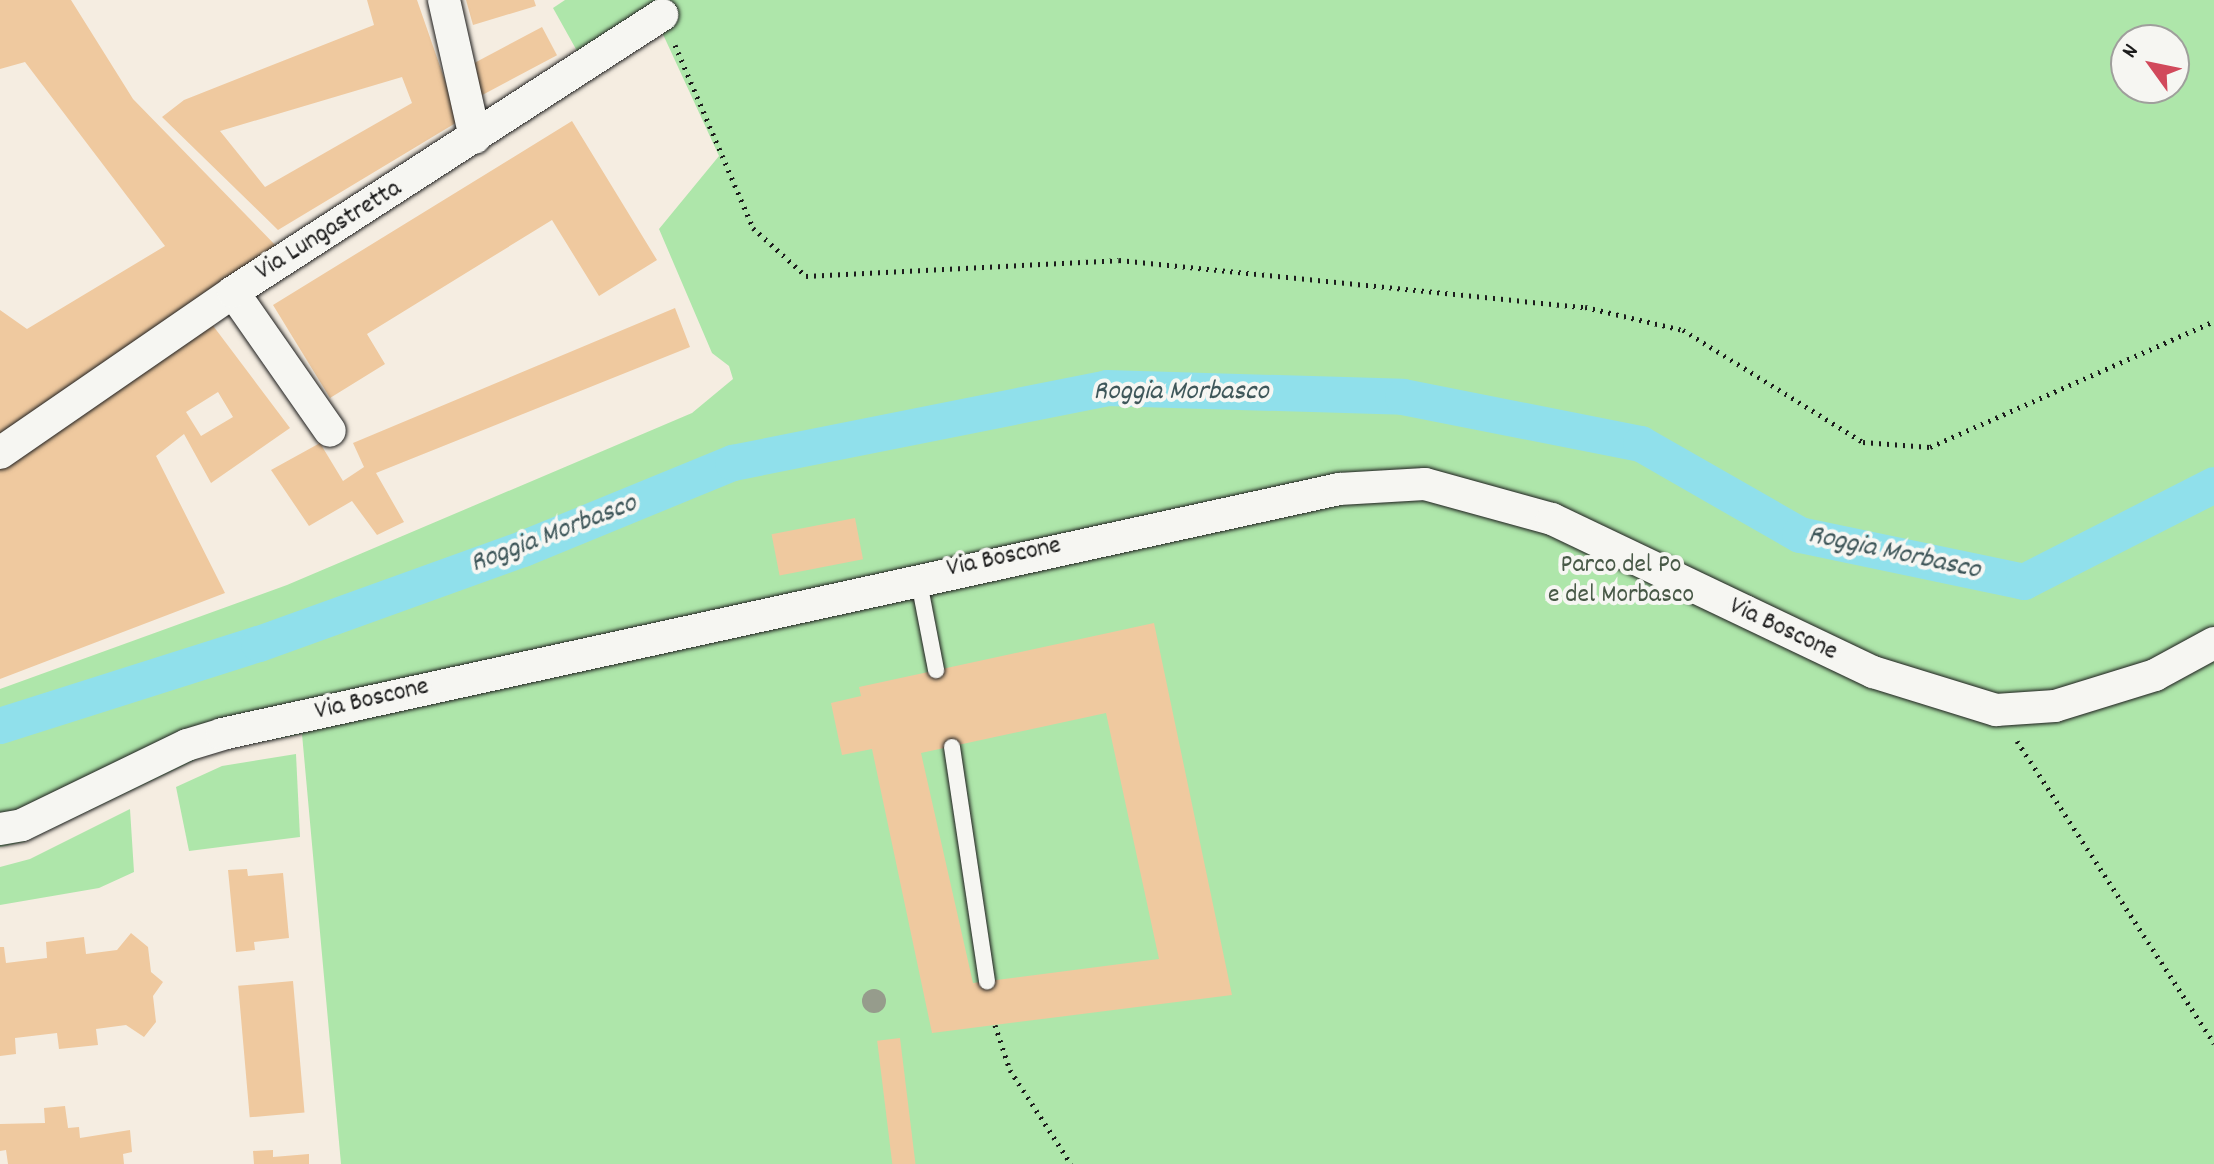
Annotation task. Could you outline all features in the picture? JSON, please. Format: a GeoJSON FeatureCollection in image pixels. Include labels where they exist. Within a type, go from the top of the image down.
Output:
{"type":"FeatureCollection","features":[{"type":"Feature","properties":{"kind":"street"},"geometry":{"type":"LineString","coordinates":[[444,0],[475,138]]}},
{"type":"Feature","properties":{"kind":"street","name":"Via Lungastretta"},"geometry":{"type":"LineString","coordinates":[[0,453],[233,292],[662,15]]}},
{"type":"Feature","properties":{"kind":"street"},"geometry":{"type":"LineString","coordinates":[[233,292],[330,431]]}},
{"type":"Feature","properties":{"kind":"street","name":"Via Boscone"},"geometry":{"type":"LineString","coordinates":[[0,829],[22,825],[187,745],[222,734],[918,577],[1263,502],[1339,489],[1425,484],[1552,519],[1873,672],[1996,710],[2055,706],[2155,675],[2214,643]]}},
{"type":"Feature","properties":{"kind":"lane"},"geometry":{"type":"LineString","coordinates":[[918,577],[936,670]]}},
{"type":"Feature","properties":{"kind":"lane"},"geometry":{"type":"LineString","coordinates":[[952,747],[987,981]]}},
{"type":"Feature","properties":{"kind":"path"},"geometry":{"type":"LineString","coordinates":[[662,15],[753,228],[806,276],[1119,260],[1585,307],[1683,330],[1863,442],[1930,447],[2214,321]]}},
{"type":"Feature","properties":{"kind":"path"},"geometry":{"type":"LineString","coordinates":[[1996,710],[2214,1043]]}},
{"type":"Feature","properties":{"kind":"path"},"geometry":{"type":"LineString","coordinates":[[995,1025],[1010,1070],[1071,1164]]}},
{"type":"Feature","properties":{"kind":"green space","name":"Parco del Po e del Morbasco"},"geometry":{"type":"Polygon","coordinates":[[[565,0],[2214,0],[2214,1164],[341,1164],[302,734],[214,751],[24,842],[0,847],[0,689],[287,585],[692,413],[733,379],[729,366],[712,353],[659,229],[719,156],[661,30],[591,76],[553,8],[565,0]]]}},
{"type":"Feature","properties":{"kind":"green space"},"geometry":{"type":"Polygon","coordinates":[[[296,754],[300,837],[189,851],[176,787],[222,766],[296,754]]]}},
{"type":"Feature","properties":{"kind":"green space"},"geometry":{"type":"Polygon","coordinates":[[[130,809],[134,872],[99,888],[0,905],[0,867],[30,859],[130,809]]]}},
{"type":"Feature","properties":{"kind":"building"},"geometry":{"type":"Polygon","coordinates":[[[0,0],[71,0],[133,99],[280,250],[0,445],[0,310],[27,329],[165,246],[25,62],[0,69],[0,0]]]}},
{"type":"Feature","properties":{"kind":"building"},"geometry":{"type":"Polygon","coordinates":[[[367,0],[417,0],[459,121],[278,230],[162,117],[184,100],[374,25],[367,0]],[[402,77],[220,131],[265,187],[412,103],[402,77]]]}},
{"type":"Feature","properties":{"kind":"building"},"geometry":{"type":"Polygon","coordinates":[[[466,0],[534,0],[536,6],[473,25],[466,0]]]}},
{"type":"Feature","properties":{"kind":"building"},"geometry":{"type":"Polygon","coordinates":[[[542,27],[557,55],[477,98],[462,70],[542,27]]]}},
{"type":"Feature","properties":{"kind":"building"},"geometry":{"type":"Polygon","coordinates":[[[572,121],[657,260],[599,296],[552,220],[367,334],[385,364],[330,398],[273,305],[572,121]]]}},
{"type":"Feature","properties":{"kind":"building"},"geometry":{"type":"Polygon","coordinates":[[[675,308],[690,347],[376,473],[404,522],[377,535],[352,501],[309,526],[271,470],[320,443],[343,481],[364,467],[353,443],[675,308]]]}},
{"type":"Feature","properties":{"kind":"building"},"geometry":{"type":"Polygon","coordinates":[[[211,323],[290,428],[211,483],[184,434],[156,456],[225,593],[0,679],[0,468],[211,323]],[[218,392],[186,412],[201,436],[233,417],[218,392]]]}},
{"type":"Feature","properties":{"kind":"building"},"geometry":{"type":"Polygon","coordinates":[[[855,518],[863,559],[780,575],[772,534],[855,518]]]}},
{"type":"Feature","properties":{"kind":"building"},"geometry":{"type":"Polygon","coordinates":[[[1154,623],[1232,995],[932,1033],[872,749],[842,755],[831,703],[861,696],[859,687],[1154,623]],[[1106,713],[921,753],[973,983],[1159,959],[1106,713]]]}},
{"type":"Feature","properties":{"kind":"building"},"geometry":{"type":"Polygon","coordinates":[[[247,869],[248,876],[283,873],[289,938],[254,942],[255,950],[236,952],[228,870],[247,869]]]}},
{"type":"Feature","properties":{"kind":"building"},"geometry":{"type":"Polygon","coordinates":[[[131,933],[148,947],[151,972],[163,982],[153,996],[156,1022],[144,1037],[126,1025],[96,1029],[98,1045],[59,1049],[57,1033],[15,1038],[16,1054],[0,1056],[0,947],[4,947],[6,963],[47,958],[46,942],[84,937],[86,954],[117,950],[131,933]]]}},
{"type":"Feature","properties":{"kind":"building"},"geometry":{"type":"Polygon","coordinates":[[[293,981],[305,1112],[250,1117],[238,986],[293,981]]]}},
{"type":"Feature","properties":{"kind":"building"},"geometry":{"type":"Polygon","coordinates":[[[900,1038],[915,1164],[892,1164],[877,1041],[900,1038]]]}},
{"type":"Feature","properties":{"kind":"building"},"geometry":{"type":"Polygon","coordinates":[[[65,1106],[68,1128],[79,1127],[80,1138],[130,1130],[132,1152],[123,1154],[124,1164],[8,1164],[6,1150],[0,1151],[0,1124],[45,1123],[44,1108],[65,1106]]]}},
{"type":"Feature","properties":{"kind":"building"},"geometry":{"type":"Polygon","coordinates":[[[273,1150],[273,1157],[309,1154],[309,1164],[254,1164],[253,1151],[273,1150]]]}},
{"type":"Feature","properties":{"kind":"waterway","name":"Roggia Morbasco"},"geometry":{"type":"LineString","coordinates":[[0,726],[259,644],[523,549],[733,463],[1107,388],[1403,397],[1641,444],[1800,535],[2024,582],[2214,485]]}}]}
